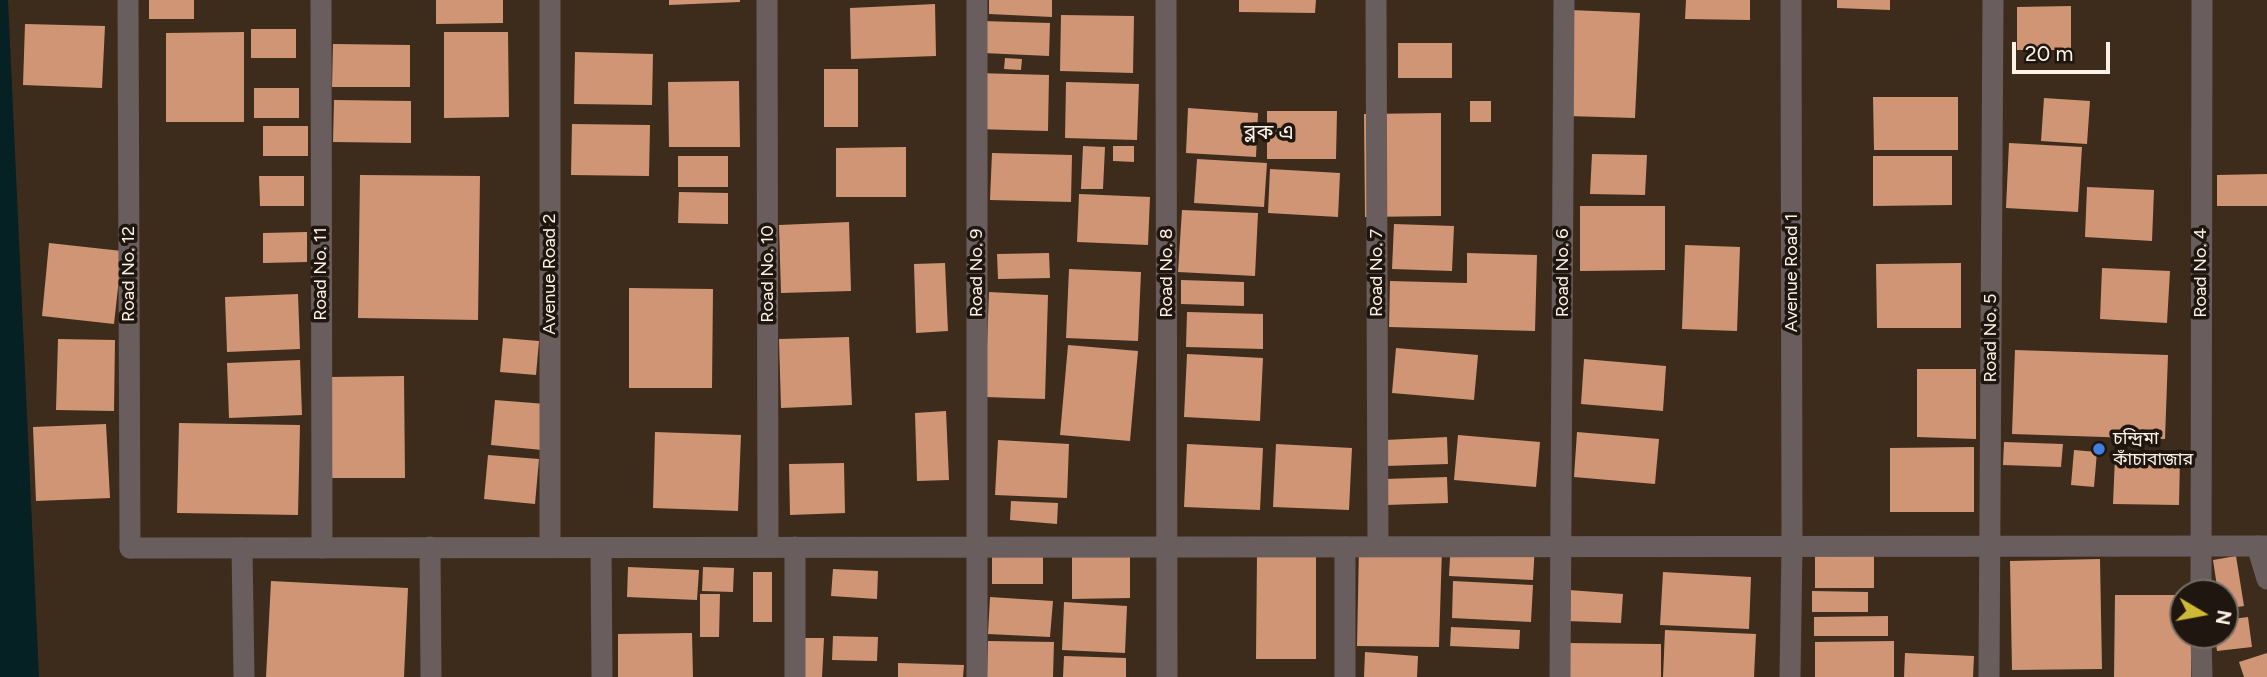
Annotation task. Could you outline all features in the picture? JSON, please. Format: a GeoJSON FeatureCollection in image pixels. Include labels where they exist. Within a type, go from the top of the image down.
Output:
{"type":"FeatureCollection","features":[{"type":"Feature","properties":{"kind":"street","name":"Road No. 12"},"geometry":{"type":"LineString","coordinates":[[128,0],[130,548],[242,548]]}},
{"type":"Feature","properties":{"kind":"street","name":"Road No. 11"},"geometry":{"type":"LineString","coordinates":[[321,0],[322,548]]}},
{"type":"Feature","properties":{"kind":"street","name":"Avenue Road 2"},"geometry":{"type":"LineString","coordinates":[[550,0],[550,547]]}},
{"type":"Feature","properties":{"kind":"street","name":"Road No. 10"},"geometry":{"type":"LineString","coordinates":[[767,0],[768,547]]}},
{"type":"Feature","properties":{"kind":"street","name":"Road No. 9"},"geometry":{"type":"LineString","coordinates":[[977,0],[977,677]]}},
{"type":"Feature","properties":{"kind":"street","name":"Road No. 8"},"geometry":{"type":"LineString","coordinates":[[1166,0],[1167,677]]}},
{"type":"Feature","properties":{"kind":"street","name":"Road No. 7"},"geometry":{"type":"LineString","coordinates":[[1376,0],[1378,547]]}},
{"type":"Feature","properties":{"kind":"street","name":"Road No. 6"},"geometry":{"type":"LineString","coordinates":[[1560,677],[1564,0]]}},
{"type":"Feature","properties":{"kind":"street","name":"Avenue Road 1"},"geometry":{"type":"LineString","coordinates":[[1790,677],[1791,0]]}},
{"type":"Feature","properties":{"kind":"street","name":"Road No. 5"},"geometry":{"type":"LineString","coordinates":[[1989,677],[1993,0]]}},
{"type":"Feature","properties":{"kind":"street","name":"Road No. 4"},"geometry":{"type":"LineString","coordinates":[[2201,579],[2202,0]]}},
{"type":"Feature","properties":{"kind":"street"},"geometry":{"type":"LineString","coordinates":[[244,677],[242,548],[2262,546],[2267,579]]}},
{"type":"Feature","properties":{"kind":"street"},"geometry":{"type":"LineString","coordinates":[[430,547],[431,677]]}},
{"type":"Feature","properties":{"kind":"street"},"geometry":{"type":"LineString","coordinates":[[795,547],[795,677]]}},
{"type":"Feature","properties":{"kind":"street"},"geometry":{"type":"LineString","coordinates":[[1345,547],[1345,677]]}},
{"type":"Feature","properties":{"kind":"street"},"geometry":{"type":"LineString","coordinates":[[601,548],[602,677]]}},
{"type":"Feature","properties":{"kind":"street"},"geometry":{"type":"LineString","coordinates":[[2201,649],[2202,677]]}},
{"type":"Feature","properties":{"kind":"water"},"geometry":{"type":"Polygon","coordinates":[[[0,0],[8,0],[39,677],[0,677],[0,0]]]}},
{"type":"Feature","properties":{"kind":"building"},"geometry":{"type":"Polygon","coordinates":[[[149,0],[194,0],[194,19],[149,19],[149,0]]]}},
{"type":"Feature","properties":{"kind":"building"},"geometry":{"type":"Polygon","coordinates":[[[436,0],[503,0],[503,23],[436,24],[436,0]]]}},
{"type":"Feature","properties":{"kind":"building"},"geometry":{"type":"Polygon","coordinates":[[[669,0],[740,0],[740,2],[669,5],[669,0]]]}},
{"type":"Feature","properties":{"kind":"building"},"geometry":{"type":"Polygon","coordinates":[[[989,0],[1052,0],[1052,17],[989,14],[989,0]]]}},
{"type":"Feature","properties":{"kind":"building"},"geometry":{"type":"Polygon","coordinates":[[[1239,0],[1316,0],[1315,13],[1239,12],[1239,0]]]}},
{"type":"Feature","properties":{"kind":"building"},"geometry":{"type":"Polygon","coordinates":[[[1686,0],[1750,0],[1750,20],[1685,19],[1686,0]]]}},
{"type":"Feature","properties":{"kind":"building"},"geometry":{"type":"Polygon","coordinates":[[[1837,0],[1890,0],[1890,10],[1837,8],[1837,0]]]}},
{"type":"Feature","properties":{"kind":"building"},"geometry":{"type":"Polygon","coordinates":[[[935,4],[936,56],[851,59],[850,8],[935,4]]]}},
{"type":"Feature","properties":{"kind":"building"},"geometry":{"type":"Polygon","coordinates":[[[2071,6],[2071,50],[2017,50],[2017,7],[2071,6]]]}},
{"type":"Feature","properties":{"kind":"building"},"geometry":{"type":"Polygon","coordinates":[[[1571,10],[1640,13],[1635,118],[1567,116],[1571,10]]]}},
{"type":"Feature","properties":{"kind":"building"},"geometry":{"type":"Polygon","coordinates":[[[1061,15],[1134,16],[1133,73],[1060,71],[1061,15]]]}},
{"type":"Feature","properties":{"kind":"building"},"geometry":{"type":"Polygon","coordinates":[[[982,21],[1050,23],[1049,56],[983,53],[982,21]]]}},
{"type":"Feature","properties":{"kind":"building"},"geometry":{"type":"Polygon","coordinates":[[[25,24],[105,26],[102,88],[23,85],[25,24]]]}},
{"type":"Feature","properties":{"kind":"building"},"geometry":{"type":"Polygon","coordinates":[[[251,29],[296,29],[296,58],[251,58],[251,29]]]}},
{"type":"Feature","properties":{"kind":"building"},"geometry":{"type":"Polygon","coordinates":[[[244,32],[244,122],[166,122],[166,33],[244,32]]]}},
{"type":"Feature","properties":{"kind":"building"},"geometry":{"type":"Polygon","coordinates":[[[444,32],[508,32],[509,117],[444,118],[444,32]]]}},
{"type":"Feature","properties":{"kind":"building"},"geometry":{"type":"Polygon","coordinates":[[[1398,43],[1452,43],[1452,78],[1398,78],[1398,43]]]}},
{"type":"Feature","properties":{"kind":"building"},"geometry":{"type":"Polygon","coordinates":[[[333,44],[410,45],[410,87],[332,87],[333,44]]]}},
{"type":"Feature","properties":{"kind":"building"},"geometry":{"type":"Polygon","coordinates":[[[575,52],[653,54],[652,105],[574,104],[575,52]]]}},
{"type":"Feature","properties":{"kind":"building"},"geometry":{"type":"Polygon","coordinates":[[[1005,58],[1022,59],[1021,70],[1004,69],[1005,58]]]}},
{"type":"Feature","properties":{"kind":"building"},"geometry":{"type":"Polygon","coordinates":[[[824,69],[858,69],[858,127],[824,127],[824,69]]]}},
{"type":"Feature","properties":{"kind":"building"},"geometry":{"type":"Polygon","coordinates":[[[976,73],[1049,75],[1048,131],[975,129],[976,73]]]}},
{"type":"Feature","properties":{"kind":"building"},"geometry":{"type":"Polygon","coordinates":[[[739,81],[740,147],[669,147],[668,82],[739,81]]]}},
{"type":"Feature","properties":{"kind":"building"},"geometry":{"type":"Polygon","coordinates":[[[1066,82],[1139,84],[1137,140],[1065,138],[1066,82]]]}},
{"type":"Feature","properties":{"kind":"building"},"geometry":{"type":"Polygon","coordinates":[[[254,88],[299,88],[299,118],[254,118],[254,88]]]}},
{"type":"Feature","properties":{"kind":"building"},"geometry":{"type":"Polygon","coordinates":[[[1873,97],[1958,97],[1958,150],[1874,150],[1873,97]]]}},
{"type":"Feature","properties":{"kind":"building"},"geometry":{"type":"Polygon","coordinates":[[[2044,98],[2090,101],[2087,144],[2041,141],[2044,98]]]}},
{"type":"Feature","properties":{"kind":"building"},"geometry":{"type":"Polygon","coordinates":[[[334,100],[411,101],[411,143],[333,142],[334,100]]]}},
{"type":"Feature","properties":{"kind":"building"},"geometry":{"type":"Polygon","coordinates":[[[1470,101],[1491,101],[1491,122],[1470,122],[1470,101]]]}},
{"type":"Feature","properties":{"kind":"building"},"geometry":{"type":"Polygon","coordinates":[[[1188,108],[1258,113],[1256,157],[1186,153],[1188,108]]]}},
{"type":"Feature","properties":{"kind":"building"},"geometry":{"type":"Polygon","coordinates":[[[1267,111],[1337,111],[1336,159],[1267,159],[1267,111]]]}},
{"type":"Feature","properties":{"kind":"building"},"geometry":{"type":"Polygon","coordinates":[[[1441,113],[1441,216],[1365,217],[1364,114],[1441,113]]]}},
{"type":"Feature","properties":{"kind":"building"},"geometry":{"type":"Polygon","coordinates":[[[572,124],[650,125],[649,176],[571,175],[572,124]]]}},
{"type":"Feature","properties":{"kind":"building"},"geometry":{"type":"Polygon","coordinates":[[[263,126],[308,126],[308,156],[263,156],[263,126]]]}},
{"type":"Feature","properties":{"kind":"building"},"geometry":{"type":"Polygon","coordinates":[[[2009,143],[2082,147],[2078,212],[2006,208],[2009,143]]]}},
{"type":"Feature","properties":{"kind":"building"},"geometry":{"type":"Polygon","coordinates":[[[1083,146],[1105,147],[1103,189],[1081,189],[1083,146]]]}},
{"type":"Feature","properties":{"kind":"building"},"geometry":{"type":"Polygon","coordinates":[[[1113,146],[1134,146],[1134,162],[1113,161],[1113,146]]]}},
{"type":"Feature","properties":{"kind":"building"},"geometry":{"type":"Polygon","coordinates":[[[906,147],[906,197],[836,197],[836,148],[906,147]]]}},
{"type":"Feature","properties":{"kind":"building"},"geometry":{"type":"Polygon","coordinates":[[[992,153],[1072,155],[1071,202],[990,200],[992,153]]]}},
{"type":"Feature","properties":{"kind":"building"},"geometry":{"type":"Polygon","coordinates":[[[1592,154],[1647,155],[1645,195],[1590,194],[1592,154]]]}},
{"type":"Feature","properties":{"kind":"building"},"geometry":{"type":"Polygon","coordinates":[[[678,156],[728,156],[728,187],[678,187],[678,156]]]}},
{"type":"Feature","properties":{"kind":"building"},"geometry":{"type":"Polygon","coordinates":[[[1873,156],[1952,156],[1952,205],[1873,206],[1873,156]]]}},
{"type":"Feature","properties":{"kind":"building"},"geometry":{"type":"Polygon","coordinates":[[[1197,159],[1267,163],[1264,207],[1194,203],[1197,159]]]}},
{"type":"Feature","properties":{"kind":"building"},"geometry":{"type":"Polygon","coordinates":[[[1270,169],[1340,173],[1338,217],[1268,213],[1270,169]]]}},
{"type":"Feature","properties":{"kind":"building"},"geometry":{"type":"Polygon","coordinates":[[[2267,174],[2267,206],[2217,206],[2217,175],[2267,174]]]}},
{"type":"Feature","properties":{"kind":"building"},"geometry":{"type":"Polygon","coordinates":[[[360,175],[480,176],[478,320],[358,318],[360,175]]]}},
{"type":"Feature","properties":{"kind":"building"},"geometry":{"type":"Polygon","coordinates":[[[259,176],[304,176],[304,206],[260,206],[259,176]]]}},
{"type":"Feature","properties":{"kind":"building"},"geometry":{"type":"Polygon","coordinates":[[[2087,187],[2154,190],[2152,241],[2085,237],[2087,187]]]}},
{"type":"Feature","properties":{"kind":"building"},"geometry":{"type":"Polygon","coordinates":[[[679,192],[728,193],[728,224],[678,223],[679,192]]]}},
{"type":"Feature","properties":{"kind":"building"},"geometry":{"type":"Polygon","coordinates":[[[1079,194],[1150,197],[1148,245],[1077,242],[1079,194]]]}},
{"type":"Feature","properties":{"kind":"building"},"geometry":{"type":"Polygon","coordinates":[[[1580,206],[1665,206],[1665,270],[1580,271],[1580,206]]]}},
{"type":"Feature","properties":{"kind":"building"},"geometry":{"type":"Polygon","coordinates":[[[1182,210],[1258,213],[1255,276],[1178,272],[1182,210]]]}},
{"type":"Feature","properties":{"kind":"building"},"geometry":{"type":"Polygon","coordinates":[[[849,222],[851,291],[781,293],[779,225],[849,222]]]}},
{"type":"Feature","properties":{"kind":"building"},"geometry":{"type":"Polygon","coordinates":[[[1394,224],[1454,226],[1452,271],[1392,269],[1394,224]]]}},
{"type":"Feature","properties":{"kind":"building"},"geometry":{"type":"Polygon","coordinates":[[[307,232],[307,262],[263,263],[263,233],[307,232]]]}},
{"type":"Feature","properties":{"kind":"building"},"geometry":{"type":"Polygon","coordinates":[[[49,243],[122,251],[114,324],[42,316],[49,243]]]}},
{"type":"Feature","properties":{"kind":"building"},"geometry":{"type":"Polygon","coordinates":[[[1685,245],[1740,247],[1737,331],[1682,329],[1685,245]]]}},
{"type":"Feature","properties":{"kind":"building"},"geometry":{"type":"Polygon","coordinates":[[[1049,253],[1050,278],[998,279],[997,254],[1049,253]]]}},
{"type":"Feature","properties":{"kind":"building"},"geometry":{"type":"Polygon","coordinates":[[[1467,253],[1537,255],[1535,331],[1389,327],[1390,281],[1467,283],[1467,253]]]}},
{"type":"Feature","properties":{"kind":"building"},"geometry":{"type":"Polygon","coordinates":[[[945,263],[948,331],[916,333],[914,264],[945,263]]]}},
{"type":"Feature","properties":{"kind":"building"},"geometry":{"type":"Polygon","coordinates":[[[1961,263],[1961,328],[1877,328],[1876,264],[1961,263]]]}},
{"type":"Feature","properties":{"kind":"building"},"geometry":{"type":"Polygon","coordinates":[[[2102,268],[2170,271],[2167,323],[2100,319],[2102,268]]]}},
{"type":"Feature","properties":{"kind":"building"},"geometry":{"type":"Polygon","coordinates":[[[1069,269],[1141,272],[1138,341],[1066,338],[1069,269]]]}},
{"type":"Feature","properties":{"kind":"building"},"geometry":{"type":"Polygon","coordinates":[[[1181,280],[1244,282],[1244,306],[1181,304],[1181,280]]]}},
{"type":"Feature","properties":{"kind":"building"},"geometry":{"type":"Polygon","coordinates":[[[629,288],[713,289],[712,388],[629,388],[629,288]]]}},
{"type":"Feature","properties":{"kind":"building"},"geometry":{"type":"Polygon","coordinates":[[[989,292],[1048,295],[1045,399],[985,397],[989,292]]]}},
{"type":"Feature","properties":{"kind":"building"},"geometry":{"type":"Polygon","coordinates":[[[298,294],[300,349],[227,352],[225,297],[298,294]]]}},
{"type":"Feature","properties":{"kind":"building"},"geometry":{"type":"Polygon","coordinates":[[[1187,312],[1263,314],[1263,349],[1186,347],[1187,312]]]}},
{"type":"Feature","properties":{"kind":"building"},"geometry":{"type":"Polygon","coordinates":[[[849,337],[852,405],[781,408],[779,339],[849,337]]]}},
{"type":"Feature","properties":{"kind":"building"},"geometry":{"type":"Polygon","coordinates":[[[503,338],[539,341],[536,375],[500,372],[503,338]]]}},
{"type":"Feature","properties":{"kind":"building"},"geometry":{"type":"Polygon","coordinates":[[[58,339],[115,340],[114,411],[56,410],[58,339]]]}},
{"type":"Feature","properties":{"kind":"building"},"geometry":{"type":"Polygon","coordinates":[[[1068,345],[1138,351],[1130,441],[1060,435],[1068,345]]]}},
{"type":"Feature","properties":{"kind":"building"},"geometry":{"type":"Polygon","coordinates":[[[1396,348],[1478,355],[1474,400],[1392,393],[1396,348]]]}},
{"type":"Feature","properties":{"kind":"building"},"geometry":{"type":"Polygon","coordinates":[[[2015,350],[2168,355],[2165,439],[2012,434],[2015,350]]]}},
{"type":"Feature","properties":{"kind":"building"},"geometry":{"type":"Polygon","coordinates":[[[1187,354],[1263,358],[1260,421],[1184,417],[1187,354]]]}},
{"type":"Feature","properties":{"kind":"building"},"geometry":{"type":"Polygon","coordinates":[[[1584,359],[1666,366],[1663,411],[1581,404],[1584,359]]]}},
{"type":"Feature","properties":{"kind":"building"},"geometry":{"type":"Polygon","coordinates":[[[300,360],[302,415],[229,418],[227,363],[300,360]]]}},
{"type":"Feature","properties":{"kind":"building"},"geometry":{"type":"Polygon","coordinates":[[[1917,369],[1976,369],[1976,439],[1917,437],[1917,369]]]}},
{"type":"Feature","properties":{"kind":"building"},"geometry":{"type":"Polygon","coordinates":[[[404,376],[405,478],[330,478],[329,377],[404,376]]]}},
{"type":"Feature","properties":{"kind":"building"},"geometry":{"type":"Polygon","coordinates":[[[495,400],[546,404],[542,450],[491,445],[495,400]]]}},
{"type":"Feature","properties":{"kind":"building"},"geometry":{"type":"Polygon","coordinates":[[[946,411],[949,480],[917,481],[915,413],[946,411]]]}},
{"type":"Feature","properties":{"kind":"building"},"geometry":{"type":"Polygon","coordinates":[[[179,423],[300,425],[298,515],[177,513],[179,423]]]}},
{"type":"Feature","properties":{"kind":"building"},"geometry":{"type":"Polygon","coordinates":[[[106,424],[110,498],[36,501],[33,427],[106,424]]]}},
{"type":"Feature","properties":{"kind":"building"},"geometry":{"type":"Polygon","coordinates":[[[655,432],[741,435],[738,511],[653,508],[655,432]]]}},
{"type":"Feature","properties":{"kind":"building"},"geometry":{"type":"Polygon","coordinates":[[[1577,432],[1659,439],[1655,484],[1574,477],[1577,432]]]}},
{"type":"Feature","properties":{"kind":"building"},"geometry":{"type":"Polygon","coordinates":[[[1458,435],[1540,442],[1536,487],[1454,480],[1458,435]]]}},
{"type":"Feature","properties":{"kind":"building"},"geometry":{"type":"Polygon","coordinates":[[[1447,437],[1448,464],[1386,466],[1385,440],[1447,437]]]}},
{"type":"Feature","properties":{"kind":"building"},"geometry":{"type":"Polygon","coordinates":[[[998,440],[1069,444],[1067,498],[995,495],[998,440]]]}},
{"type":"Feature","properties":{"kind":"building"},"geometry":{"type":"Polygon","coordinates":[[[2004,442],[2063,444],[2061,467],[2003,465],[2004,442]]]}},
{"type":"Feature","properties":{"kind":"building"},"geometry":{"type":"Polygon","coordinates":[[[1187,444],[1263,448],[1260,510],[1184,507],[1187,444]]]}},
{"type":"Feature","properties":{"kind":"building"},"geometry":{"type":"Polygon","coordinates":[[[1276,444],[1352,448],[1349,510],[1273,507],[1276,444]]]}},
{"type":"Feature","properties":{"kind":"building"},"geometry":{"type":"Polygon","coordinates":[[[1974,447],[1974,512],[1890,512],[1890,448],[1974,447]]]}},
{"type":"Feature","properties":{"kind":"building"},"geometry":{"type":"Polygon","coordinates":[[[2074,450],[2097,452],[2094,487],[2071,485],[2074,450]]]}},
{"type":"Feature","properties":{"kind":"building"},"geometry":{"type":"Polygon","coordinates":[[[488,455],[539,459],[535,504],[484,499],[488,455]]]}},
{"type":"Feature","properties":{"kind":"building"},"geometry":{"type":"Polygon","coordinates":[[[2115,457],[2180,459],[2179,505],[2113,504],[2115,457]]]}},
{"type":"Feature","properties":{"kind":"building"},"geometry":{"type":"Polygon","coordinates":[[[844,463],[845,513],[790,515],[789,464],[844,463]]]}},
{"type":"Feature","properties":{"kind":"building"},"geometry":{"type":"Polygon","coordinates":[[[1447,477],[1448,503],[1386,505],[1385,479],[1447,477]]]}},
{"type":"Feature","properties":{"kind":"building"},"geometry":{"type":"Polygon","coordinates":[[[1011,501],[1058,503],[1057,524],[1010,520],[1011,501]]]}},
{"type":"Feature","properties":{"kind":"building"},"geometry":{"type":"Polygon","coordinates":[[[1451,540],[1535,544],[1533,580],[1449,576],[1451,540]]]}},
{"type":"Feature","properties":{"kind":"building"},"geometry":{"type":"Polygon","coordinates":[[[1359,546],[1442,548],[1439,647],[1357,646],[1359,546]]]}},
{"type":"Feature","properties":{"kind":"building"},"geometry":{"type":"Polygon","coordinates":[[[1874,548],[1874,588],[1815,588],[1815,549],[1874,548]]]}},
{"type":"Feature","properties":{"kind":"building"},"geometry":{"type":"Polygon","coordinates":[[[1130,553],[1130,598],[1072,599],[1072,554],[1130,553]]]}},
{"type":"Feature","properties":{"kind":"building"},"geometry":{"type":"Polygon","coordinates":[[[1257,553],[1316,553],[1316,659],[1256,659],[1257,553]]]}},
{"type":"Feature","properties":{"kind":"building"},"geometry":{"type":"Polygon","coordinates":[[[1043,554],[1043,584],[992,584],[992,555],[1043,554]]]}},
{"type":"Feature","properties":{"kind":"building"},"geometry":{"type":"Polygon","coordinates":[[[2236,556],[2244,606],[2239,607],[2239,579],[2216,579],[2213,560],[2236,556]]]}},
{"type":"Feature","properties":{"kind":"building"},"geometry":{"type":"Polygon","coordinates":[[[2100,559],[2102,669],[2012,670],[2010,561],[2100,559]]]}},
{"type":"Feature","properties":{"kind":"building"},"geometry":{"type":"Polygon","coordinates":[[[628,567],[699,570],[697,600],[627,597],[628,567]]]}},
{"type":"Feature","properties":{"kind":"building"},"geometry":{"type":"Polygon","coordinates":[[[703,567],[734,568],[733,592],[702,591],[703,567]]]}},
{"type":"Feature","properties":{"kind":"building"},"geometry":{"type":"Polygon","coordinates":[[[833,569],[878,571],[877,599],[831,596],[833,569]]]}},
{"type":"Feature","properties":{"kind":"building"},"geometry":{"type":"Polygon","coordinates":[[[753,572],[772,572],[772,622],[753,622],[753,572]]]}},
{"type":"Feature","properties":{"kind":"building"},"geometry":{"type":"Polygon","coordinates":[[[1663,572],[1751,577],[1749,629],[1660,625],[1663,572]]]}},
{"type":"Feature","properties":{"kind":"building"},"geometry":{"type":"Polygon","coordinates":[[[271,581],[408,588],[404,677],[266,677],[271,581]]]}},
{"type":"Feature","properties":{"kind":"building"},"geometry":{"type":"Polygon","coordinates":[[[1453,581],[1533,585],[1531,622],[1452,618],[1453,581]]]}},
{"type":"Feature","properties":{"kind":"building"},"geometry":{"type":"Polygon","coordinates":[[[1569,590],[1623,594],[1621,623],[1567,621],[1569,590]]]}},
{"type":"Feature","properties":{"kind":"building"},"geometry":{"type":"Polygon","coordinates":[[[1812,591],[1868,592],[1868,612],[1812,612],[1812,591]]]}},
{"type":"Feature","properties":{"kind":"building"},"geometry":{"type":"Polygon","coordinates":[[[700,594],[720,594],[719,637],[700,637],[700,594]]]}},
{"type":"Feature","properties":{"kind":"building"},"geometry":{"type":"Polygon","coordinates":[[[2115,595],[2169,595],[2169,649],[2191,649],[2191,677],[2114,677],[2115,595]]]}},
{"type":"Feature","properties":{"kind":"building"},"geometry":{"type":"Polygon","coordinates":[[[990,597],[1053,601],[1050,637],[988,634],[990,597]]]}},
{"type":"Feature","properties":{"kind":"building"},"geometry":{"type":"Polygon","coordinates":[[[1064,602],[1127,606],[1125,653],[1062,650],[1064,602]]]}},
{"type":"Feature","properties":{"kind":"building"},"geometry":{"type":"Polygon","coordinates":[[[1888,616],[1888,636],[1814,636],[1814,617],[1888,616]]]}},
{"type":"Feature","properties":{"kind":"building"},"geometry":{"type":"Polygon","coordinates":[[[2248,617],[2252,647],[2239,648],[2239,618],[2248,617]]]}},
{"type":"Feature","properties":{"kind":"building"},"geometry":{"type":"Polygon","coordinates":[[[1451,627],[1520,630],[1519,649],[1450,646],[1451,627]]]}},
{"type":"Feature","properties":{"kind":"building"},"geometry":{"type":"Polygon","coordinates":[[[1665,630],[1756,634],[1754,677],[1663,677],[1665,630]]]}},
{"type":"Feature","properties":{"kind":"building"},"geometry":{"type":"Polygon","coordinates":[[[692,633],[693,677],[618,677],[618,634],[692,633]]]}},
{"type":"Feature","properties":{"kind":"building"},"geometry":{"type":"Polygon","coordinates":[[[833,636],[878,637],[877,661],[832,660],[833,636]]]}},
{"type":"Feature","properties":{"kind":"building"},"geometry":{"type":"Polygon","coordinates":[[[804,638],[824,638],[822,677],[802,677],[804,638]]]}},
{"type":"Feature","properties":{"kind":"building"},"geometry":{"type":"Polygon","coordinates":[[[988,641],[1054,642],[1053,677],[987,677],[988,641]]]}},
{"type":"Feature","properties":{"kind":"building"},"geometry":{"type":"Polygon","coordinates":[[[1894,641],[1894,677],[1815,677],[1815,642],[1894,641]]]}},
{"type":"Feature","properties":{"kind":"building"},"geometry":{"type":"Polygon","coordinates":[[[1566,643],[1661,644],[1661,677],[1566,677],[1566,643]]]}},
{"type":"Feature","properties":{"kind":"building"},"geometry":{"type":"Polygon","coordinates":[[[1365,652],[1418,656],[1417,677],[1364,677],[1365,652]]]}},
{"type":"Feature","properties":{"kind":"building"},"geometry":{"type":"Polygon","coordinates":[[[1905,653],[1974,656],[1973,677],[1904,677],[1905,653]]]}},
{"type":"Feature","properties":{"kind":"building"},"geometry":{"type":"Polygon","coordinates":[[[2267,653],[2267,677],[2244,677],[2239,662],[2267,653]]]}},
{"type":"Feature","properties":{"kind":"building"},"geometry":{"type":"Polygon","coordinates":[[[1064,656],[1126,658],[1126,677],[1063,677],[1064,656]]]}},
{"type":"Feature","properties":{"kind":"building"},"geometry":{"type":"Polygon","coordinates":[[[898,663],[964,665],[963,677],[898,677],[898,663]]]}},
{"type":"Feature","properties":{"kind":"place","name":"চন্দ্রিমা কাঁচাবাজার"},"geometry":{"type":"Point","coordinates":[2099,449]}},
{"type":"Feature","properties":{"kind":"district","name":"ব্লক এ"},"geometry":{"type":"Point","coordinates":[1269,133]}}]}
